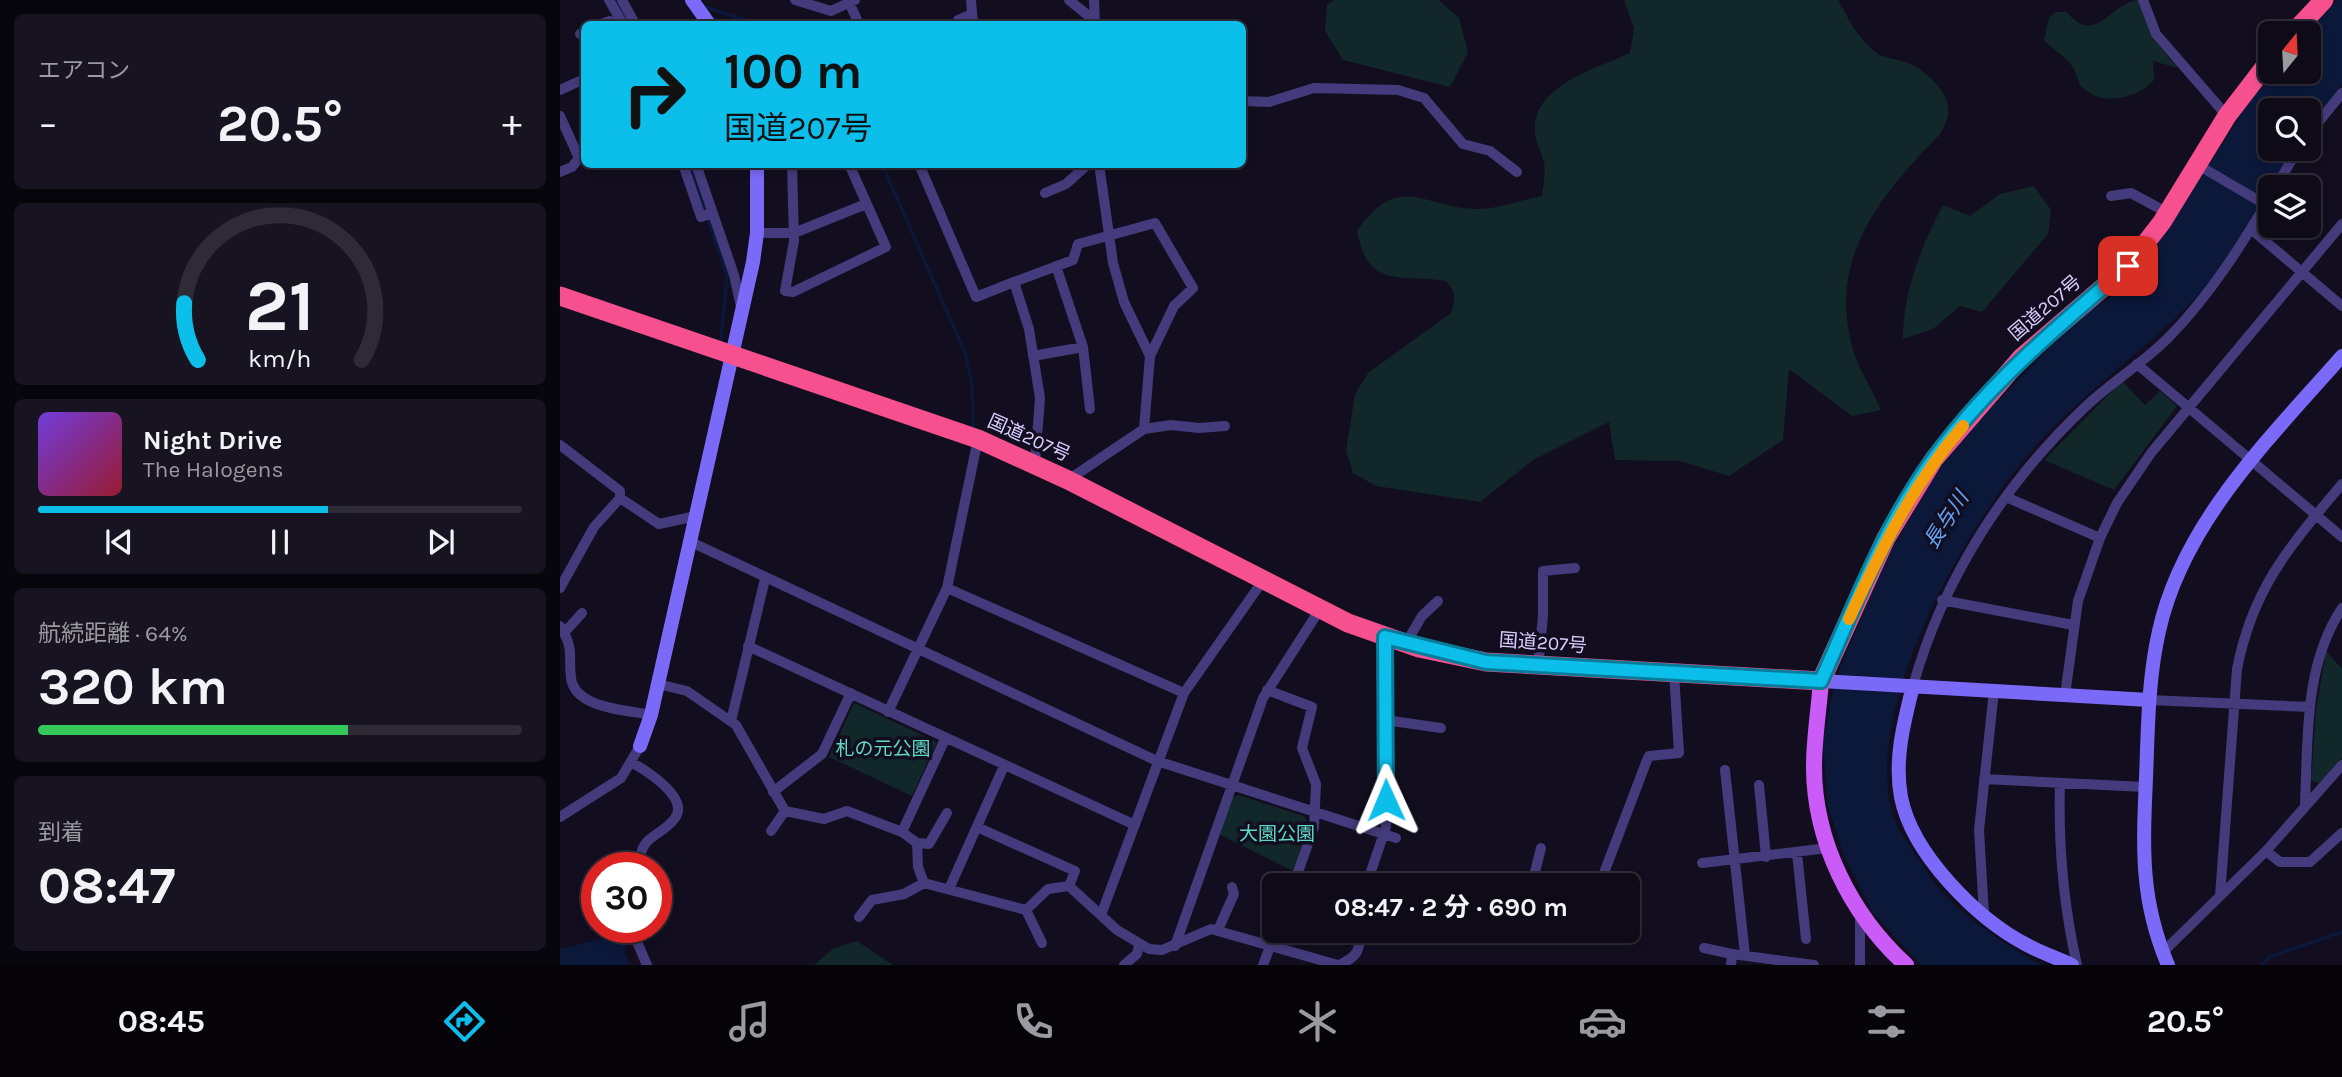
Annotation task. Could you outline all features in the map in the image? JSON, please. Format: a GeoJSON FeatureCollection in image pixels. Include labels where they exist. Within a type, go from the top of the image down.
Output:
{"type":"FeatureCollection","features":[{"type":"Feature","properties":{"kind":"highway"},"geometry":{"type":"LineString","coordinates":[[2304,21],[2324,0]]}},
{"type":"Feature","properties":{"kind":"highway","name":"国道207号"},"geometry":{"type":"LineString","coordinates":[[560,296],[978,439],[1068,480],[1320,609],[1385,637],[1475,660],[1826,682],[1886,538],[1934,458],[2021,358],[2128,266],[2201,166],[2227,116],[2258,76]]}},
{"type":"Feature","properties":{"kind":"main road"},"geometry":{"type":"LineString","coordinates":[[1826,682],[1814,767],[1818,805],[1828,848],[1860,913],[1906,965]]}},
{"type":"Feature","properties":{"kind":"street"},"geometry":{"type":"LineString","coordinates":[[609,0],[621,21]]}},
{"type":"Feature","properties":{"kind":"street"},"geometry":{"type":"LineString","coordinates":[[622,0],[633,21]]}},
{"type":"Feature","properties":{"kind":"street"},"geometry":{"type":"LineString","coordinates":[[692,0],[707,21]]}},
{"type":"Feature","properties":{"kind":"street"},"geometry":{"type":"LineString","coordinates":[[795,0],[831,11],[851,1],[858,21]]}},
{"type":"Feature","properties":{"kind":"street"},"geometry":{"type":"LineString","coordinates":[[958,20],[972,19],[971,0]]}},
{"type":"Feature","properties":{"kind":"street"},"geometry":{"type":"LineString","coordinates":[[1069,0],[1093,21]]}},
{"type":"Feature","properties":{"kind":"street"},"geometry":{"type":"LineString","coordinates":[[1094,0],[1095,21]]}},
{"type":"Feature","properties":{"kind":"street"},"geometry":{"type":"LineString","coordinates":[[2143,0],[2156,34],[2227,116]]}},
{"type":"Feature","properties":{"kind":"street"},"geometry":{"type":"LineString","coordinates":[[560,90],[581,80]]}},
{"type":"Feature","properties":{"kind":"street"},"geometry":{"type":"LineString","coordinates":[[1246,102],[1269,102],[1314,88],[1398,90],[1424,98],[1463,144],[1490,151],[1517,172]]}},
{"type":"Feature","properties":{"kind":"street"},"geometry":{"type":"LineString","coordinates":[[2321,119],[2342,93]]}},
{"type":"Feature","properties":{"kind":"street"},"geometry":{"type":"LineString","coordinates":[[560,116],[581,155]]}},
{"type":"Feature","properties":{"kind":"street"},"geometry":{"type":"LineString","coordinates":[[560,172],[572,167],[581,158]]}},
{"type":"Feature","properties":{"kind":"street"},"geometry":{"type":"LineString","coordinates":[[2201,166],[2258,198]]}},
{"type":"Feature","properties":{"kind":"street"},"geometry":{"type":"LineString","coordinates":[[684,168],[701,218],[711,213]]}},
{"type":"Feature","properties":{"kind":"street"},"geometry":{"type":"LineString","coordinates":[[697,168],[734,275],[742,313]]}},
{"type":"Feature","properties":{"kind":"street"},"geometry":{"type":"LineString","coordinates":[[560,817],[611,785],[632,763],[651,715],[742,313],[757,233],[757,168]]}},
{"type":"Feature","properties":{"kind":"street"},"geometry":{"type":"LineString","coordinates":[[792,168],[794,233],[785,291],[793,292],[886,247],[851,168]]}},
{"type":"Feature","properties":{"kind":"street"},"geometry":{"type":"LineString","coordinates":[[923,168],[976,297],[1073,260],[1078,244],[1154,223],[1193,288],[1174,306],[1150,356],[1143,429]]}},
{"type":"Feature","properties":{"kind":"street"},"geometry":{"type":"LineString","coordinates":[[1045,193],[1066,184],[1084,168]]}},
{"type":"Feature","properties":{"kind":"street"},"geometry":{"type":"LineString","coordinates":[[1100,168],[1109,234],[1124,302],[1150,356]]}},
{"type":"Feature","properties":{"kind":"street"},"geometry":{"type":"LineString","coordinates":[[2111,197],[2131,193],[2168,213]]}},
{"type":"Feature","properties":{"kind":"street"},"geometry":{"type":"LineString","coordinates":[[757,233],[794,233],[866,204]]}},
{"type":"Feature","properties":{"kind":"street"},"geometry":{"type":"LineString","coordinates":[[2074,965],[2025,944],[1984,914],[1947,881],[1918,841],[1902,799],[1899,760],[1910,686],[1942,600],[1968,552],[2006,497],[2040,454],[2085,407],[2169,337],[2252,230],[2258,218]]}},
{"type":"Feature","properties":{"kind":"street"},"geometry":{"type":"LineString","coordinates":[[2064,695],[2073,625],[2100,538],[2123,493],[2188,408],[2342,224]]}},
{"type":"Feature","properties":{"kind":"street"},"geometry":{"type":"LineString","coordinates":[[2252,230],[2342,306]]}},
{"type":"Feature","properties":{"kind":"street"},"geometry":{"type":"LineString","coordinates":[[1056,266],[1083,347],[1090,409]]}},
{"type":"Feature","properties":{"kind":"street"},"geometry":{"type":"LineString","coordinates":[[1014,282],[1041,398],[1035,464]]}},
{"type":"Feature","properties":{"kind":"street"},"geometry":{"type":"LineString","coordinates":[[1033,356],[1083,347]]}},
{"type":"Feature","properties":{"kind":"street"},"geometry":{"type":"LineString","coordinates":[[2165,959],[2145,887],[2141,840],[2149,700],[2159,629],[2170,593],[2201,530],[2252,459],[2342,356]]}},
{"type":"Feature","properties":{"kind":"street"},"geometry":{"type":"LineString","coordinates":[[2137,364],[2342,537]]}},
{"type":"Feature","properties":{"kind":"street"},"geometry":{"type":"LineString","coordinates":[[1068,480],[1143,429],[1171,425],[1199,428],[1225,426]]}},
{"type":"Feature","properties":{"kind":"street"},"geometry":{"type":"LineString","coordinates":[[888,712],[947,589],[978,439]]}},
{"type":"Feature","properties":{"kind":"street"},"geometry":{"type":"LineString","coordinates":[[560,445],[620,491],[620,498],[594,527],[563,575],[560,588]]}},
{"type":"Feature","properties":{"kind":"street"},"geometry":{"type":"LineString","coordinates":[[2220,896],[2242,644],[2252,612],[2267,579],[2342,484]]}},
{"type":"Feature","properties":{"kind":"street"},"geometry":{"type":"LineString","coordinates":[[2006,497],[2100,538]]}},
{"type":"Feature","properties":{"kind":"street"},"geometry":{"type":"LineString","coordinates":[[620,498],[660,524],[696,516]]}},
{"type":"Feature","properties":{"kind":"street"},"geometry":{"type":"LineString","coordinates":[[691,542],[1157,761],[1396,838]]}},
{"type":"Feature","properties":{"kind":"street"},"geometry":{"type":"LineString","coordinates":[[1538,666],[1543,617],[1543,571],[1575,568]]}},
{"type":"Feature","properties":{"kind":"street"},"geometry":{"type":"LineString","coordinates":[[731,721],[765,579]]}},
{"type":"Feature","properties":{"kind":"street"},"geometry":{"type":"LineString","coordinates":[[1101,915],[1184,693],[1264,579]]}},
{"type":"Feature","properties":{"kind":"street"},"geometry":{"type":"LineString","coordinates":[[947,589],[1184,693]]}},
{"type":"Feature","properties":{"kind":"street"},"geometry":{"type":"LineString","coordinates":[[1942,600],[2073,625]]}},
{"type":"Feature","properties":{"kind":"street"},"geometry":{"type":"LineString","coordinates":[[1406,643],[1422,616],[1438,601]]}},
{"type":"Feature","properties":{"kind":"street"},"geometry":{"type":"LineString","coordinates":[[2305,804],[2310,707],[2327,630],[2342,608]]}},
{"type":"Feature","properties":{"kind":"street"},"geometry":{"type":"LineString","coordinates":[[1175,946],[1230,786],[1267,690],[1320,609]]}},
{"type":"Feature","properties":{"kind":"street"},"geometry":{"type":"LineString","coordinates":[[582,614],[562,629],[571,651],[565,676],[584,698],[651,715]]}},
{"type":"Feature","properties":{"kind":"street"},"geometry":{"type":"LineString","coordinates":[[1370,873],[1386,827],[1385,637]]}},
{"type":"Feature","properties":{"kind":"street"},"geometry":{"type":"LineString","coordinates":[[748,646],[1135,825]]}},
{"type":"Feature","properties":{"kind":"street"},"geometry":{"type":"LineString","coordinates":[[1604,873],[1649,756],[1679,752],[1674,673]]}},
{"type":"Feature","properties":{"kind":"street"},"geometry":{"type":"LineString","coordinates":[[1826,682],[2310,707]]}},
{"type":"Feature","properties":{"kind":"street"},"geometry":{"type":"LineString","coordinates":[[658,684],[687,691],[731,721],[740,731],[785,811],[824,819],[847,811],[902,832],[917,843],[929,844],[947,813]]}},
{"type":"Feature","properties":{"kind":"street"},"geometry":{"type":"LineString","coordinates":[[1267,690],[1312,706],[1302,748],[1316,784],[1314,827],[1298,873]]}},
{"type":"Feature","properties":{"kind":"street"},"geometry":{"type":"LineString","coordinates":[[1984,914],[1979,830],[1994,691]]}},
{"type":"Feature","properties":{"kind":"street"},"geometry":{"type":"LineString","coordinates":[[773,792],[822,754],[851,694]]}},
{"type":"Feature","properties":{"kind":"street"},"geometry":{"type":"LineString","coordinates":[[1385,720],[1441,728]]}},
{"type":"Feature","properties":{"kind":"street"},"geometry":{"type":"LineString","coordinates":[[902,832],[945,739]]}},
{"type":"Feature","properties":{"kind":"street"},"geometry":{"type":"LineString","coordinates":[[632,763],[655,774],[674,799],[677,811],[675,818],[648,839],[644,852]]}},
{"type":"Feature","properties":{"kind":"street"},"geometry":{"type":"LineString","coordinates":[[2165,959],[2342,765]]}},
{"type":"Feature","properties":{"kind":"street"},"geometry":{"type":"LineString","coordinates":[[949,889],[1004,766]]}},
{"type":"Feature","properties":{"kind":"street"},"geometry":{"type":"LineString","coordinates":[[1725,770],[1745,956]]}},
{"type":"Feature","properties":{"kind":"street"},"geometry":{"type":"LineString","coordinates":[[1984,779],[2145,787]]}},
{"type":"Feature","properties":{"kind":"street"},"geometry":{"type":"LineString","coordinates":[[2060,783],[2058,842],[2064,911],[2074,965]]}},
{"type":"Feature","properties":{"kind":"street"},"geometry":{"type":"LineString","coordinates":[[1759,785],[1766,857]]}},
{"type":"Feature","properties":{"kind":"street"},"geometry":{"type":"LineString","coordinates":[[771,831],[785,811]]}},
{"type":"Feature","properties":{"kind":"street"},"geometry":{"type":"LineString","coordinates":[[977,827],[1075,871],[1069,886]]}},
{"type":"Feature","properties":{"kind":"street"},"geometry":{"type":"LineString","coordinates":[[2266,851],[2280,862],[2310,862],[2342,833]]}},
{"type":"Feature","properties":{"kind":"street"},"geometry":{"type":"LineString","coordinates":[[917,843],[918,867],[924,883]]}},
{"type":"Feature","properties":{"kind":"street"},"geometry":{"type":"LineString","coordinates":[[1537,873],[1541,848]]}},
{"type":"Feature","properties":{"kind":"street"},"geometry":{"type":"LineString","coordinates":[[1702,863],[1828,848]]}},
{"type":"Feature","properties":{"kind":"street"},"geometry":{"type":"LineString","coordinates":[[1797,853],[1806,939]]}},
{"type":"Feature","properties":{"kind":"street"},"geometry":{"type":"LineString","coordinates":[[859,918],[872,900],[904,894],[924,883],[1026,910],[1042,943]]}},
{"type":"Feature","properties":{"kind":"street"},"geometry":{"type":"LineString","coordinates":[[1069,886],[1139,945],[1162,950],[1175,946],[1205,929],[1218,930],[1338,965],[1355,958],[1360,943]]}},
{"type":"Feature","properties":{"kind":"street"},"geometry":{"type":"LineString","coordinates":[[1026,910],[1048,889],[1069,886]]}},
{"type":"Feature","properties":{"kind":"street"},"geometry":{"type":"LineString","coordinates":[[1218,930],[1234,894],[1232,887]]}},
{"type":"Feature","properties":{"kind":"street"},"geometry":{"type":"LineString","coordinates":[[1860,913],[1860,965]]}},
{"type":"Feature","properties":{"kind":"street"},"geometry":{"type":"LineString","coordinates":[[637,943],[647,965]]}},
{"type":"Feature","properties":{"kind":"street"},"geometry":{"type":"LineString","coordinates":[[1263,965],[1271,944]]}},
{"type":"Feature","properties":{"kind":"street"},"geometry":{"type":"LineString","coordinates":[[1125,965],[1137,954],[1139,945]]}},
{"type":"Feature","properties":{"kind":"street"},"geometry":{"type":"LineString","coordinates":[[1704,948],[1732,959],[1745,956],[1814,965]]}},
{"type":"Feature","properties":{"kind":"green space"},"geometry":{"type":"Polygon","coordinates":[[[1334,0],[1439,0],[1459,18],[1468,52],[1450,87],[1343,60],[1325,31],[1327,5],[1334,0]]]}},
{"type":"Feature","properties":{"kind":"green space"},"geometry":{"type":"Polygon","coordinates":[[[1624,0],[1838,0],[1858,34],[1875,52],[1916,67],[1928,75],[1943,93],[1948,106],[1944,127],[1885,197],[1859,242],[1851,266],[1847,318],[1852,346],[1881,410],[1852,416],[1789,369],[1783,440],[1729,476],[1680,461],[1615,460],[1609,422],[1533,460],[1480,502],[1376,486],[1353,473],[1346,451],[1355,394],[1368,373],[1451,313],[1454,296],[1446,281],[1388,276],[1378,271],[1369,263],[1362,250],[1357,231],[1372,212],[1399,197],[1486,209],[1542,196],[1545,167],[1535,132],[1537,116],[1544,102],[1569,81],[1630,53],[1634,28],[1624,0]]]}},
{"type":"Feature","properties":{"kind":"green space"},"geometry":{"type":"Polygon","coordinates":[[[2140,0],[2153,39],[2178,68],[2153,61],[2154,80],[2129,96],[2109,99],[2089,93],[2081,86],[2069,62],[2044,40],[2049,18],[2055,12],[2067,12],[2077,22],[2095,24],[2130,2],[2140,0]]]}},
{"type":"Feature","properties":{"kind":"green space"},"geometry":{"type":"Polygon","coordinates":[[[2034,186],[2051,210],[2048,234],[1982,312],[1960,306],[1933,329],[1903,339],[1906,304],[1915,270],[1943,205],[1970,216],[2000,194],[2034,186]]]}},
{"type":"Feature","properties":{"kind":"green space"},"geometry":{"type":"Polygon","coordinates":[[[2122,381],[2145,405],[2160,391],[2177,406],[2114,490],[2044,460],[2122,381]]]}},
{"type":"Feature","properties":{"kind":"green space"},"geometry":{"type":"Polygon","coordinates":[[[2326,651],[2342,669],[2342,758],[2319,783],[2311,781],[2316,711],[2326,651]]]}},
{"type":"Feature","properties":{"kind":"green space","name":"札の元公園"},"geometry":{"type":"Polygon","coordinates":[[[854,703],[937,742],[912,796],[829,757],[854,703]]]}},
{"type":"Feature","properties":{"kind":"green space","name":"大園公園"},"geometry":{"type":"Polygon","coordinates":[[[1238,795],[1304,816],[1309,825],[1293,871],[1219,834],[1232,798],[1238,795]]]}},
{"type":"Feature","properties":{"kind":"green space"},"geometry":{"type":"Polygon","coordinates":[[[857,941],[893,965],[814,965],[834,948],[857,941]]]}},
{"type":"Feature","properties":{"kind":"water","name":"長与川"},"geometry":{"type":"Polygon","coordinates":[[[2338,0],[2342,0],[2342,85],[2321,111],[2321,98],[2258,98],[2258,161],[2287,161],[2279,175],[2258,175],[2258,212],[2234,251],[2210,282],[2169,324],[2081,400],[2040,441],[1982,518],[1952,568],[1926,622],[1904,677],[1891,730],[1887,780],[1896,824],[1933,881],[1960,910],[2017,951],[2042,965],[1921,965],[1873,913],[1843,853],[1828,806],[1823,745],[1831,698],[1842,662],[1888,557],[1932,479],[1982,417],[2081,316],[2120,291],[2155,249],[2261,84],[2321,84],[2321,21],[2318,21],[2338,0]]]}},
{"type":"Feature","properties":{"kind":"water"},"geometry":{"type":"Polygon","coordinates":[[[585,943],[627,943],[625,954],[630,965],[560,965],[560,949],[585,943]]]}},
{"type":"Feature","properties":{"kind":"waterway"},"geometry":{"type":"LineString","coordinates":[[616,0],[627,21]]}},
{"type":"Feature","properties":{"kind":"waterway"},"geometry":{"type":"LineString","coordinates":[[701,6],[750,21]]}},
{"type":"Feature","properties":{"kind":"waterway"},"geometry":{"type":"LineString","coordinates":[[691,168],[727,276],[721,339]]}},
{"type":"Feature","properties":{"kind":"waterway"},"geometry":{"type":"LineString","coordinates":[[884,168],[966,355],[972,384],[973,426]]}},
{"type":"Feature","properties":{"kind":"waterway"},"geometry":{"type":"LineString","coordinates":[[2262,965],[2269,957],[2342,932]]}},
{"type":"Feature","properties":{"kind":"slow traffic"},"geometry":{"type":"LineString","coordinates":[[1849,619],[1886,538],[1913,489],[1934,458],[1963,426]]}},
{"type":"Feature","properties":{"kind":"route"},"geometry":{"type":"LineString","coordinates":[[1386,800],[1385,637],[1419,648],[1486,662],[1821,681],[1886,538],[1934,458],[2021,358],[2128,266]]}}]}
